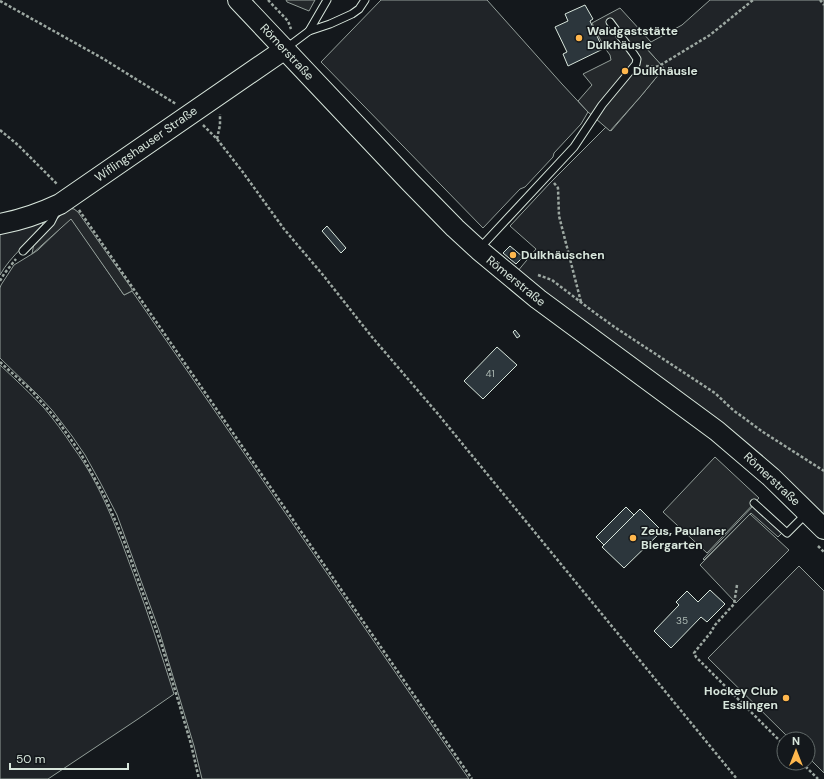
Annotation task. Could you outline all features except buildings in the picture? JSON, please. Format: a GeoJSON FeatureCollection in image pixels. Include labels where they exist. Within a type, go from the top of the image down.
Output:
{"type":"FeatureCollection","features":[{"type":"Feature","properties":{"kind":"street","name":"Römerstraße"},"geometry":{"type":"LineString","coordinates":[[238,0],[290,45],[408,181],[479,250],[538,299],[717,431],[771,477],[824,529]]}},
{"type":"Feature","properties":{"kind":"street","name":"Wiflingshauser Straße"},"geometry":{"type":"LineString","coordinates":[[0,224],[38,214],[66,200],[290,45]]}},
{"type":"Feature","properties":{"kind":"lane"},"geometry":{"type":"LineString","coordinates":[[309,31],[327,0]]}},
{"type":"Feature","properties":{"kind":"lane"},"geometry":{"type":"LineString","coordinates":[[290,45],[309,31],[330,24],[352,14],[359,9],[365,0]]}},
{"type":"Feature","properties":{"kind":"lane"},"geometry":{"type":"LineString","coordinates":[[479,250],[577,143],[602,105],[636,64],[637,59],[634,53],[610,22]]}},
{"type":"Feature","properties":{"kind":"lane"},"geometry":{"type":"LineString","coordinates":[[23,251],[51,222],[66,200]]}},
{"type":"Feature","properties":{"kind":"lane"},"geometry":{"type":"LineString","coordinates":[[754,503],[787,533],[808,513]]}},
{"type":"Feature","properties":{"kind":"path"},"geometry":{"type":"LineString","coordinates":[[268,0],[288,20],[290,45]]}},
{"type":"Feature","properties":{"kind":"path"},"geometry":{"type":"LineString","coordinates":[[636,64],[655,67],[659,66],[710,35],[753,0]]}},
{"type":"Feature","properties":{"kind":"path"},"geometry":{"type":"LineString","coordinates":[[820,0],[824,5]]}},
{"type":"Feature","properties":{"kind":"path"},"geometry":{"type":"LineString","coordinates":[[0,1],[102,58],[191,113],[217,139],[284,229],[737,779]]}},
{"type":"Feature","properties":{"kind":"path"},"geometry":{"type":"LineString","coordinates":[[0,130],[22,149],[66,200],[234,435],[472,779]]}},
{"type":"Feature","properties":{"kind":"path"},"geometry":{"type":"LineString","coordinates":[[547,176],[558,188],[559,216],[581,302]]}},
{"type":"Feature","properties":{"kind":"path"},"geometry":{"type":"LineString","coordinates":[[0,281],[11,264],[23,251]]}},
{"type":"Feature","properties":{"kind":"path"},"geometry":{"type":"LineString","coordinates":[[545,277],[552,280],[622,332],[715,393],[733,410],[747,420],[824,471]]}},
{"type":"Feature","properties":{"kind":"path"},"geometry":{"type":"LineString","coordinates":[[0,362],[31,390],[58,422],[81,454],[104,494],[123,538],[161,643],[191,744],[199,779]]}},
{"type":"Feature","properties":{"kind":"path"},"geometry":{"type":"LineString","coordinates":[[737,585],[734,604],[715,625],[694,653],[696,657],[776,737]]}},
{"type":"Feature","properties":{"kind":"path"},"geometry":{"type":"LineString","coordinates":[[810,771],[818,779]]}},
{"type":"Feature","properties":{"kind":"shaded area"},"geometry":{"type":"Polygon","coordinates":[[[286,0],[315,0],[309,11],[287,2],[286,0]]]}},
{"type":"Feature","properties":{"kind":"shaded area"},"geometry":{"type":"Polygon","coordinates":[[[381,0],[487,0],[588,112],[581,124],[554,153],[553,157],[483,228],[321,62],[381,0]]]}},
{"type":"Feature","properties":{"kind":"shaded area"},"geometry":{"type":"Polygon","coordinates":[[[710,0],[824,0],[824,516],[517,272],[536,249],[510,226],[550,183],[606,127],[611,131],[664,68],[645,47],[651,42],[682,25],[710,0]]]}},
{"type":"Feature","properties":{"kind":"shaded area","name":"Dulkhäusle"},"geometry":{"type":"Polygon","coordinates":[[[620,8],[651,42],[645,47],[664,68],[610,131],[578,101],[592,85],[583,74],[611,60],[610,55],[604,47],[592,23],[620,8]]]}},
{"type":"Feature","properties":{"kind":"shaded area"},"geometry":{"type":"Polygon","coordinates":[[[68,208],[74,209],[78,212],[132,291],[124,295],[71,219],[32,254],[34,243],[68,208]]]}},
{"type":"Feature","properties":{"kind":"shaded area"},"geometry":{"type":"Polygon","coordinates":[[[71,218],[124,295],[132,291],[469,779],[202,779],[194,746],[159,630],[117,515],[85,455],[72,436],[52,410],[0,358],[1,285],[14,265],[38,250],[71,218]]]}},
{"type":"Feature","properties":{"kind":"shaded area"},"geometry":{"type":"Polygon","coordinates":[[[40,220],[43,224],[4,268],[0,275],[0,232],[40,220]]]}},
{"type":"Feature","properties":{"kind":"shaded area"},"geometry":{"type":"Polygon","coordinates":[[[0,365],[44,408],[83,462],[100,492],[121,540],[174,694],[48,779],[0,779],[0,365]]]}},
{"type":"Feature","properties":{"kind":"shaded area"},"geometry":{"type":"Polygon","coordinates":[[[715,457],[759,498],[707,553],[663,512],[715,457]]]}},
{"type":"Feature","properties":{"kind":"shaded area"},"geometry":{"type":"Polygon","coordinates":[[[754,505],[783,532],[778,537],[751,513],[704,560],[703,559],[754,505]]]}},
{"type":"Feature","properties":{"kind":"shaded area"},"geometry":{"type":"Polygon","coordinates":[[[750,514],[789,550],[736,603],[700,565],[750,514]]]}},
{"type":"Feature","properties":{"kind":"shaded area","name":"Hockey Club Esslingen"},"geometry":{"type":"Polygon","coordinates":[[[799,566],[824,591],[824,773],[816,765],[816,731],[782,731],[708,658],[799,566]]]}},
{"type":"Feature","properties":{"kind":"place","name":"Waldgaststätte Dulkhäusle"},"geometry":{"type":"Point","coordinates":[579,38]}},
{"type":"Feature","properties":{"kind":"place","name":"Dulkhäusle"},"geometry":{"type":"Point","coordinates":[625,71]}},
{"type":"Feature","properties":{"kind":"place","name":"Dulkhäuschen"},"geometry":{"type":"Point","coordinates":[513,255]}},
{"type":"Feature","properties":{"kind":"place","name":"Zeus, Paulaner Biergarten"},"geometry":{"type":"Point","coordinates":[633,538]}},
{"type":"Feature","properties":{"kind":"place","name":"Hockey Club Esslingen"},"geometry":{"type":"Point","coordinates":[786,698]}}]}
